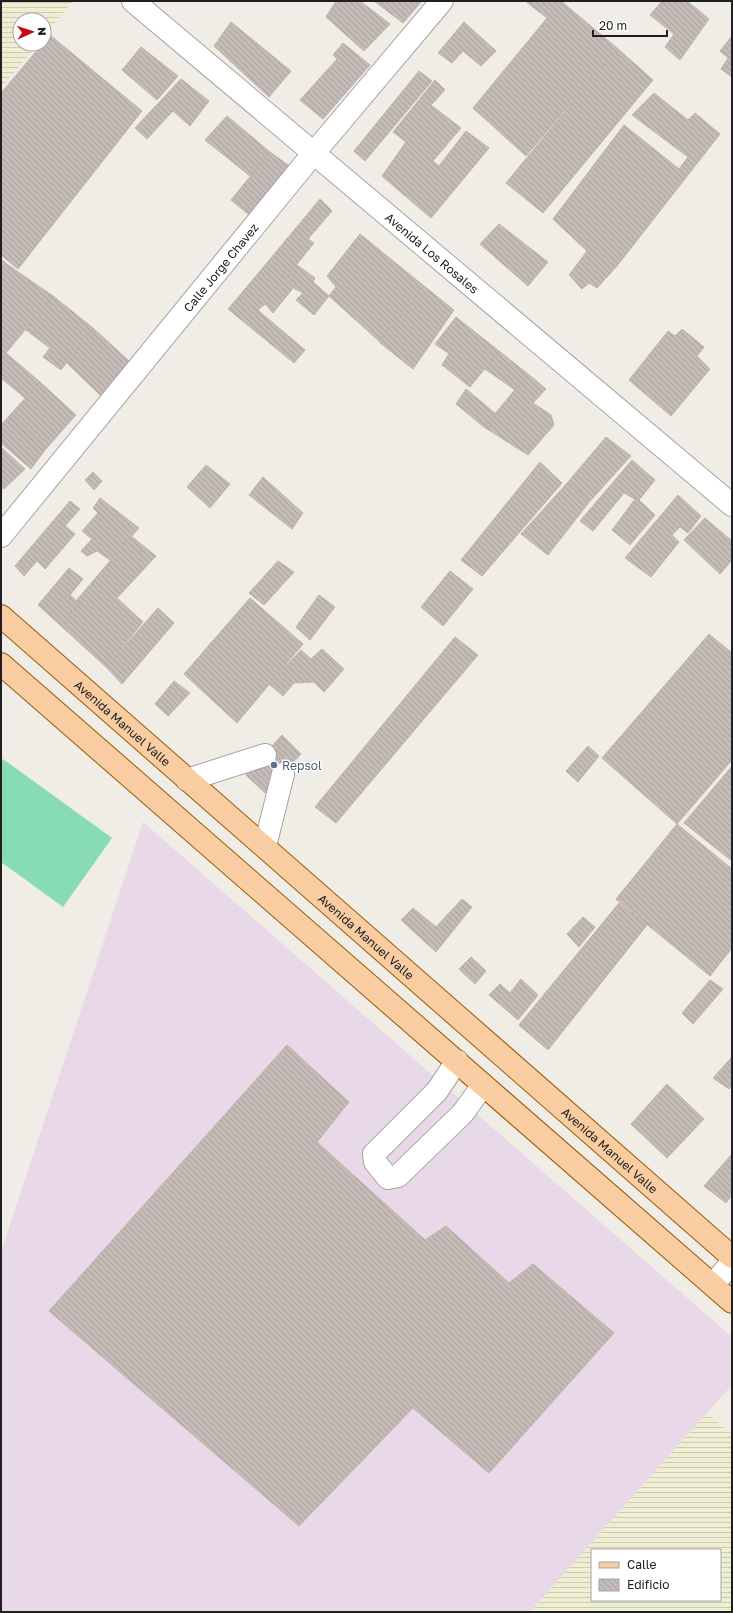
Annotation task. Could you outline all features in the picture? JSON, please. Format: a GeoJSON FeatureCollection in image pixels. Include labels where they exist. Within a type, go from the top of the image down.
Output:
{"type":"FeatureCollection","features":[{"type":"Feature","properties":{"kind":"main road","name":"Avenida Manuel Valle"},"geometry":{"type":"LineString","coordinates":[[1,616],[732,1257]]}},
{"type":"Feature","properties":{"kind":"main road"},"geometry":{"type":"LineString","coordinates":[[1,664],[732,1302]]}},
{"type":"Feature","properties":{"kind":"street","name":"Avenida Los Rosales"},"geometry":{"type":"LineString","coordinates":[[133,1],[732,505]]}},
{"type":"Feature","properties":{"kind":"street","name":"Calle Jorge Chavez"},"geometry":{"type":"LineString","coordinates":[[1,536],[313,154],[442,1]]}},
{"type":"Feature","properties":{"kind":"street"},"geometry":{"type":"LineString","coordinates":[[187,780],[264,755]]}},
{"type":"Feature","properties":{"kind":"street"},"geometry":{"type":"LineString","coordinates":[[265,846],[283,774]]}},
{"type":"Feature","properties":{"kind":"street"},"geometry":{"type":"LineString","coordinates":[[457,1061],[436,1091],[374,1154],[375,1162],[388,1178],[398,1176],[463,1113],[483,1085]]}},
{"type":"Feature","properties":{"kind":"street"},"geometry":{"type":"LineString","coordinates":[[713,1285],[732,1262]]}},
{"type":"Feature","properties":{"kind":"shaded area"},"geometry":{"type":"Polygon","coordinates":[[[143,822],[732,1337],[732,1385],[530,1612],[1,1612],[1,1252],[143,822]]]}},
{"type":"Feature","properties":{"kind":"green space"},"geometry":{"type":"Polygon","coordinates":[[[1,1],[73,1],[52,26],[52,12],[12,12],[12,52],[31,52],[1,88],[1,1]]]}},
{"type":"Feature","properties":{"kind":"green space"},"geometry":{"type":"Polygon","coordinates":[[[3,759],[112,838],[63,907],[1,862],[1,762],[3,759]]]}},
{"type":"Feature","properties":{"kind":"green space"},"geometry":{"type":"Polygon","coordinates":[[[707,1413],[732,1434],[732,1612],[530,1612],[707,1413]]]}},
{"type":"Feature","properties":{"kind":"building"},"geometry":{"type":"Polygon","coordinates":[[[336,1],[360,1],[390,24],[364,51],[326,17],[336,1]]]}},
{"type":"Feature","properties":{"kind":"building"},"geometry":{"type":"Polygon","coordinates":[[[374,1],[422,1],[403,23],[374,1]]]}},
{"type":"Feature","properties":{"kind":"building"},"geometry":{"type":"Polygon","coordinates":[[[525,1],[561,1],[617,48],[526,156],[473,108],[547,18],[525,1]]]}},
{"type":"Feature","properties":{"kind":"building"},"geometry":{"type":"Polygon","coordinates":[[[662,1],[687,1],[709,19],[680,60],[665,47],[674,34],[650,15],[662,1]]]}},
{"type":"Feature","properties":{"kind":"building"},"geometry":{"type":"Polygon","coordinates":[[[231,22],[291,71],[269,97],[214,46],[231,22]]]}},
{"type":"Feature","properties":{"kind":"building"},"geometry":{"type":"Polygon","coordinates":[[[464,22],[496,51],[481,66],[463,51],[452,63],[438,53],[464,22]]]}},
{"type":"Feature","properties":{"kind":"building"},"geometry":{"type":"Polygon","coordinates":[[[732,36],[732,77],[721,69],[728,58],[720,51],[732,36]]]}},
{"type":"Feature","properties":{"kind":"building"},"geometry":{"type":"Polygon","coordinates":[[[52,37],[142,111],[18,269],[1,255],[1,93],[36,52],[52,52],[52,37]]]}},
{"type":"Feature","properties":{"kind":"building"},"geometry":{"type":"Polygon","coordinates":[[[343,43],[370,65],[323,119],[300,100],[337,59],[333,55],[343,43]]]}},
{"type":"Feature","properties":{"kind":"building"},"geometry":{"type":"Polygon","coordinates":[[[141,47],[178,76],[157,100],[122,70],[141,47]]]}},
{"type":"Feature","properties":{"kind":"building"},"geometry":{"type":"Polygon","coordinates":[[[617,48],[653,80],[543,213],[506,183],[617,48]]]}},
{"type":"Feature","properties":{"kind":"building"},"geometry":{"type":"Polygon","coordinates":[[[419,71],[432,81],[365,161],[354,151],[419,71]]]}},
{"type":"Feature","properties":{"kind":"building"},"geometry":{"type":"Polygon","coordinates":[[[181,79],[209,101],[190,126],[173,111],[147,139],[135,128],[181,79]]]}},
{"type":"Feature","properties":{"kind":"building"},"geometry":{"type":"Polygon","coordinates":[[[435,80],[445,90],[431,105],[461,128],[433,161],[439,166],[466,131],[489,148],[431,218],[382,176],[406,142],[393,132],[435,80]]]}},
{"type":"Feature","properties":{"kind":"building"},"geometry":{"type":"Polygon","coordinates":[[[654,93],[688,120],[695,113],[720,134],[617,266],[597,288],[589,283],[582,289],[569,275],[587,251],[553,219],[624,125],[679,169],[688,157],[632,115],[654,93]]]}},
{"type":"Feature","properties":{"kind":"building"},"geometry":{"type":"Polygon","coordinates":[[[227,116],[270,152],[250,176],[205,140],[227,116]]]}},
{"type":"Feature","properties":{"kind":"building"},"geometry":{"type":"Polygon","coordinates":[[[270,152],[291,167],[248,214],[231,200],[270,152]]]}},
{"type":"Feature","properties":{"kind":"building"},"geometry":{"type":"Polygon","coordinates":[[[320,199],[332,211],[308,239],[314,243],[285,279],[294,287],[273,313],[265,304],[258,310],[240,295],[320,199]]]}},
{"type":"Feature","properties":{"kind":"building"},"geometry":{"type":"Polygon","coordinates":[[[499,224],[548,262],[528,286],[480,244],[499,224]]]}},
{"type":"Feature","properties":{"kind":"building"},"geometry":{"type":"Polygon","coordinates":[[[360,234],[424,286],[379,341],[329,296],[336,287],[327,276],[360,234]]]}},
{"type":"Feature","properties":{"kind":"building"},"geometry":{"type":"Polygon","coordinates":[[[1,259],[8,265],[1,273],[1,259]]]}},
{"type":"Feature","properties":{"kind":"building"},"geometry":{"type":"Polygon","coordinates":[[[8,265],[53,296],[6,353],[40,382],[25,398],[1,378],[1,273],[8,265]]]}},
{"type":"Feature","properties":{"kind":"building"},"geometry":{"type":"Polygon","coordinates":[[[297,265],[315,278],[313,282],[329,296],[314,315],[296,300],[303,293],[295,289],[285,279],[297,265]]]}},
{"type":"Feature","properties":{"kind":"building"},"geometry":{"type":"Polygon","coordinates":[[[424,286],[454,310],[413,369],[379,342],[424,286]]]}},
{"type":"Feature","properties":{"kind":"building"},"geometry":{"type":"Polygon","coordinates":[[[240,295],[305,350],[294,363],[228,309],[240,295]]]}},
{"type":"Feature","properties":{"kind":"building"},"geometry":{"type":"Polygon","coordinates":[[[53,296],[93,328],[61,370],[43,357],[50,348],[26,330],[53,296]]]}},
{"type":"Feature","properties":{"kind":"building"},"geometry":{"type":"Polygon","coordinates":[[[456,317],[499,351],[470,387],[442,365],[450,352],[448,353],[435,344],[456,317]]]}},
{"type":"Feature","properties":{"kind":"building"},"geometry":{"type":"Polygon","coordinates":[[[93,328],[129,361],[100,395],[67,363],[93,328]]]}},
{"type":"Feature","properties":{"kind":"building"},"geometry":{"type":"Polygon","coordinates":[[[682,329],[704,347],[697,356],[710,369],[671,416],[629,380],[668,331],[675,336],[682,329]]]}},
{"type":"Feature","properties":{"kind":"building"},"geometry":{"type":"Polygon","coordinates":[[[499,351],[528,374],[515,390],[485,369],[499,351]]]}},
{"type":"Feature","properties":{"kind":"building"},"geometry":{"type":"Polygon","coordinates":[[[528,374],[546,389],[533,403],[551,415],[554,425],[528,455],[484,427],[528,374]]]}},
{"type":"Feature","properties":{"kind":"building"},"geometry":{"type":"Polygon","coordinates":[[[40,382],[76,415],[45,450],[9,416],[40,382]]]}},
{"type":"Feature","properties":{"kind":"building"},"geometry":{"type":"Polygon","coordinates":[[[466,389],[496,414],[484,427],[456,404],[466,389]]]}},
{"type":"Feature","properties":{"kind":"building"},"geometry":{"type":"Polygon","coordinates":[[[9,416],[45,450],[31,469],[1,443],[1,425],[9,416]]]}},
{"type":"Feature","properties":{"kind":"building"},"geometry":{"type":"Polygon","coordinates":[[[606,437],[631,456],[590,501],[568,482],[606,437]]]}},
{"type":"Feature","properties":{"kind":"building"},"geometry":{"type":"Polygon","coordinates":[[[2,448],[25,469],[4,489],[1,487],[2,448]]]}},
{"type":"Feature","properties":{"kind":"building"},"geometry":{"type":"Polygon","coordinates":[[[632,460],[655,480],[639,500],[655,515],[630,545],[612,530],[635,499],[624,493],[593,531],[580,521],[632,460]]]}},
{"type":"Feature","properties":{"kind":"building"},"geometry":{"type":"Polygon","coordinates":[[[540,462],[562,483],[482,576],[461,560],[540,462]]]}},
{"type":"Feature","properties":{"kind":"building"},"geometry":{"type":"Polygon","coordinates":[[[206,465],[230,484],[210,508],[187,487],[206,465]]]}},
{"type":"Feature","properties":{"kind":"building"},"geometry":{"type":"Polygon","coordinates":[[[93,472],[102,481],[94,490],[85,480],[93,472]]]}},
{"type":"Feature","properties":{"kind":"building"},"geometry":{"type":"Polygon","coordinates":[[[263,477],[303,513],[292,529],[249,495],[263,477]]]}},
{"type":"Feature","properties":{"kind":"building"},"geometry":{"type":"Polygon","coordinates":[[[568,482],[590,501],[548,555],[521,534],[568,482]]]}},
{"type":"Feature","properties":{"kind":"building"},"geometry":{"type":"Polygon","coordinates":[[[678,495],[701,516],[688,533],[680,527],[672,535],[679,542],[651,577],[625,558],[678,495]]]}},
{"type":"Feature","properties":{"kind":"building"},"geometry":{"type":"Polygon","coordinates":[[[100,498],[139,528],[110,560],[97,551],[87,556],[81,551],[92,539],[82,531],[98,513],[93,508],[100,498]]]}},
{"type":"Feature","properties":{"kind":"building"},"geometry":{"type":"Polygon","coordinates":[[[70,501],[80,509],[65,526],[75,534],[45,569],[37,561],[24,576],[15,566],[70,501]]]}},
{"type":"Feature","properties":{"kind":"building"},"geometry":{"type":"Polygon","coordinates":[[[705,518],[732,541],[732,560],[720,574],[684,540],[705,518]]]}},
{"type":"Feature","properties":{"kind":"building"},"geometry":{"type":"Polygon","coordinates":[[[131,536],[156,556],[117,598],[143,622],[106,667],[60,625],[80,604],[76,601],[131,536]]]}},
{"type":"Feature","properties":{"kind":"building"},"geometry":{"type":"Polygon","coordinates":[[[278,561],[294,572],[264,605],[249,593],[278,561]]]}},
{"type":"Feature","properties":{"kind":"building"},"geometry":{"type":"Polygon","coordinates":[[[69,568],[83,579],[70,595],[80,604],[60,625],[38,605],[69,568]]]}},
{"type":"Feature","properties":{"kind":"building"},"geometry":{"type":"Polygon","coordinates":[[[450,571],[473,589],[443,626],[421,607],[450,571]]]}},
{"type":"Feature","properties":{"kind":"building"},"geometry":{"type":"Polygon","coordinates":[[[319,595],[335,607],[310,640],[296,627],[319,595]]]}},
{"type":"Feature","properties":{"kind":"building"},"geometry":{"type":"Polygon","coordinates":[[[250,598],[303,644],[237,723],[184,674],[250,598]]]}},
{"type":"Feature","properties":{"kind":"building"},"geometry":{"type":"Polygon","coordinates":[[[158,608],[174,623],[122,684],[106,667],[158,608]]]}},
{"type":"Feature","properties":{"kind":"building"},"geometry":{"type":"Polygon","coordinates":[[[709,634],[732,653],[732,760],[677,824],[602,758],[709,634]]]}},
{"type":"Feature","properties":{"kind":"building"},"geometry":{"type":"Polygon","coordinates":[[[455,637],[478,655],[336,823],[315,807],[455,637]]]}},
{"type":"Feature","properties":{"kind":"building"},"geometry":{"type":"Polygon","coordinates":[[[322,649],[344,669],[324,692],[314,682],[294,683],[283,696],[269,684],[301,650],[311,659],[322,649]]]}},
{"type":"Feature","properties":{"kind":"building"},"geometry":{"type":"Polygon","coordinates":[[[174,681],[190,693],[168,716],[155,704],[174,681]]]}},
{"type":"Feature","properties":{"kind":"building","name":"Repsol"},"geometry":{"type":"Polygon","coordinates":[[[282,735],[301,754],[265,793],[246,775],[282,735]]]}},
{"type":"Feature","properties":{"kind":"building"},"geometry":{"type":"Polygon","coordinates":[[[588,746],[599,756],[578,782],[566,771],[588,746]]]}},
{"type":"Feature","properties":{"kind":"building"},"geometry":{"type":"Polygon","coordinates":[[[732,766],[732,861],[684,823],[732,766]]]}},
{"type":"Feature","properties":{"kind":"building"},"geometry":{"type":"Polygon","coordinates":[[[677,824],[732,869],[732,948],[710,976],[616,899],[677,824]]]}},
{"type":"Feature","properties":{"kind":"building"},"geometry":{"type":"Polygon","coordinates":[[[462,899],[472,907],[436,952],[401,920],[413,908],[436,927],[462,899]]]}},
{"type":"Feature","properties":{"kind":"building"},"geometry":{"type":"Polygon","coordinates":[[[619,903],[647,925],[548,1050],[519,1025],[619,903]]]}},
{"type":"Feature","properties":{"kind":"building"},"geometry":{"type":"Polygon","coordinates":[[[583,917],[595,927],[579,947],[567,934],[583,917]]]}},
{"type":"Feature","properties":{"kind":"building"},"geometry":{"type":"Polygon","coordinates":[[[471,957],[486,971],[475,984],[459,969],[471,957]]]}},
{"type":"Feature","properties":{"kind":"building"},"geometry":{"type":"Polygon","coordinates":[[[521,979],[538,995],[518,1020],[489,995],[500,984],[510,993],[521,979]]]}},
{"type":"Feature","properties":{"kind":"building"},"geometry":{"type":"Polygon","coordinates":[[[710,980],[723,989],[693,1024],[682,1013],[710,980]]]}},
{"type":"Feature","properties":{"kind":"building"},"geometry":{"type":"Polygon","coordinates":[[[287,1045],[349,1102],[317,1142],[425,1240],[446,1226],[509,1283],[533,1264],[614,1333],[489,1473],[413,1408],[299,1526],[49,1311],[287,1045]]]}},
{"type":"Feature","properties":{"kind":"building"},"geometry":{"type":"Polygon","coordinates":[[[732,1057],[732,1085],[729,1089],[713,1078],[732,1057]]]}},
{"type":"Feature","properties":{"kind":"building"},"geometry":{"type":"Polygon","coordinates":[[[667,1084],[704,1119],[667,1158],[631,1124],[667,1084]]]}},
{"type":"Feature","properties":{"kind":"building"},"geometry":{"type":"Polygon","coordinates":[[[732,1154],[732,1195],[726,1203],[704,1186],[732,1154]]]}},
{"type":"Feature","properties":{"kind":"place","name":"Repsol"},"geometry":{"type":"Point","coordinates":[274,765]}}]}
